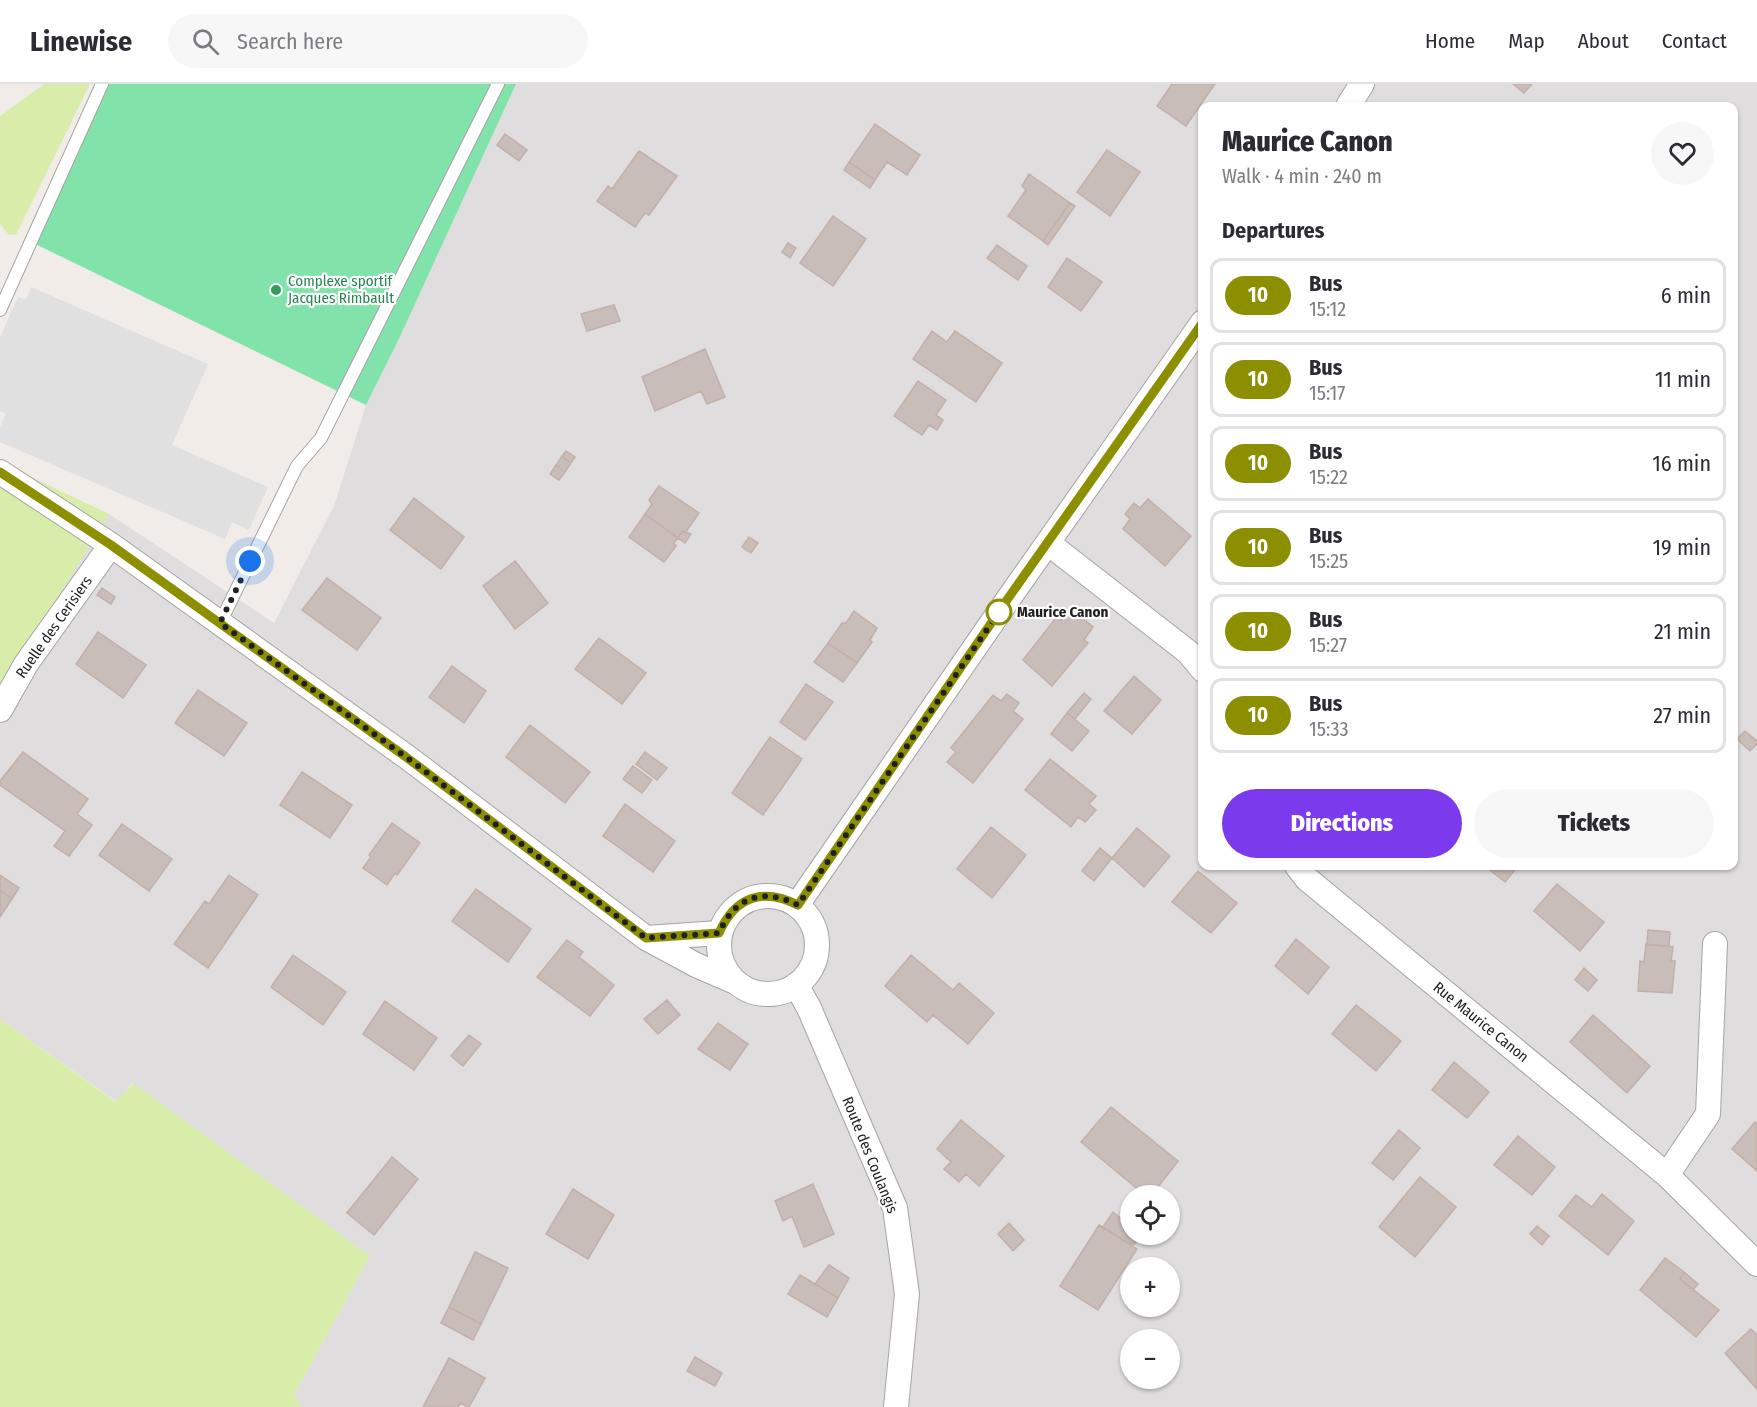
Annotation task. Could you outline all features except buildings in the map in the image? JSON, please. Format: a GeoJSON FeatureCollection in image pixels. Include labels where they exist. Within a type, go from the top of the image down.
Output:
{"type":"FeatureCollection","features":[{"type":"Feature","properties":{"kind":"street"},"geometry":{"type":"LineString","coordinates":[[1351,102],[1362,84]]}},
{"type":"Feature","properties":{"kind":"street"},"geometry":{"type":"LineString","coordinates":[[798,905],[1198,329]]}},
{"type":"Feature","properties":{"kind":"street"},"geometry":{"type":"LineString","coordinates":[[0,472],[111,545],[406,757],[646,938],[745,988],[764,994],[784,992],[807,975],[814,961],[817,946],[815,930],[808,916],[798,905],[783,897],[767,896],[750,898],[736,906],[725,919],[719,933],[718,951],[723,967],[733,981]]}},
{"type":"Feature","properties":{"kind":"street"},"geometry":{"type":"LineString","coordinates":[[1048,543],[1188,652],[1198,664]]}},
{"type":"Feature","properties":{"kind":"street","name":"Ruelle des Cerisiers"},"geometry":{"type":"LineString","coordinates":[[0,710],[26,664],[111,545]]}},
{"type":"Feature","properties":{"kind":"street","name":"Rue Maurice Canon"},"geometry":{"type":"LineString","coordinates":[[1300,870],[1307,879],[1667,1175],[1757,1264]]}},
{"type":"Feature","properties":{"kind":"street"},"geometry":{"type":"LineString","coordinates":[[646,938],[719,933]]}},
{"type":"Feature","properties":{"kind":"street"},"geometry":{"type":"LineString","coordinates":[[1667,1175],[1708,1114],[1715,944]]}},
{"type":"Feature","properties":{"kind":"street","name":"Route des Coulangis"},"geometry":{"type":"LineString","coordinates":[[796,985],[809,1008],[895,1208],[907,1294],[896,1407]]}},
{"type":"Feature","properties":{"kind":"lane"},"geometry":{"type":"LineString","coordinates":[[0,310],[102,84]]}},
{"type":"Feature","properties":{"kind":"lane"},"geometry":{"type":"LineString","coordinates":[[220,623],[297,466],[321,438],[498,84]]}},
{"type":"Feature","properties":{"kind":"shaded area"},"geometry":{"type":"Polygon","coordinates":[[[516,84],[1757,84],[1757,1407],[301,1407],[294,1395],[370,1256],[132,1083],[117,1102],[0,1019],[0,692],[109,514],[274,623],[334,506],[366,405],[398,341],[516,84]]]}},
{"type":"Feature","properties":{"kind":"shaded area"},"geometry":{"type":"Polygon","coordinates":[[[31,287],[208,364],[172,445],[268,487],[249,530],[232,522],[225,539],[0,442],[0,427],[6,414],[0,411],[0,337],[18,297],[26,300],[31,287]]]}},
{"type":"Feature","properties":{"kind":"green space"},"geometry":{"type":"Polygon","coordinates":[[[44,84],[90,84],[18,231],[16,234],[9,235],[0,224],[0,116],[44,84]]]}},
{"type":"Feature","properties":{"kind":"green space","name":"Complexe sportif Jacques Rimbault"},"geometry":{"type":"Polygon","coordinates":[[[102,84],[516,84],[398,341],[366,405],[25,239],[102,84]]]}},
{"type":"Feature","properties":{"kind":"green space"},"geometry":{"type":"Polygon","coordinates":[[[0,462],[109,514],[0,692],[0,462]]]}},
{"type":"Feature","properties":{"kind":"green space"},"geometry":{"type":"Polygon","coordinates":[[[0,1019],[116,1102],[133,1083],[370,1256],[294,1395],[301,1407],[0,1407],[0,1019]]]}},
{"type":"Feature","properties":{"kind":"bus line","name":"10"},"geometry":{"type":"LineString","coordinates":[[0,472],[111,545],[406,757],[646,938],[719,933],[725,919],[736,906],[750,898],[783,897],[798,905],[1009,597],[1198,329]]}},
{"type":"Feature","properties":{"kind":"place","name":"Complexe sportif Jacques Rimbault"},"geometry":{"type":"Point","coordinates":[276,290]}},
{"type":"Feature","properties":{"kind":"place","name":"Maurice Canon"},"geometry":{"type":"Point","coordinates":[999,612]}},
{"type":"Feature","properties":{"kind":"route"},"geometry":{"type":"LineString","coordinates":[[250,561],[220,623],[406,757],[646,938],[719,933],[725,919],[736,906],[750,898],[783,897],[798,905],[999,612]]}}]}
